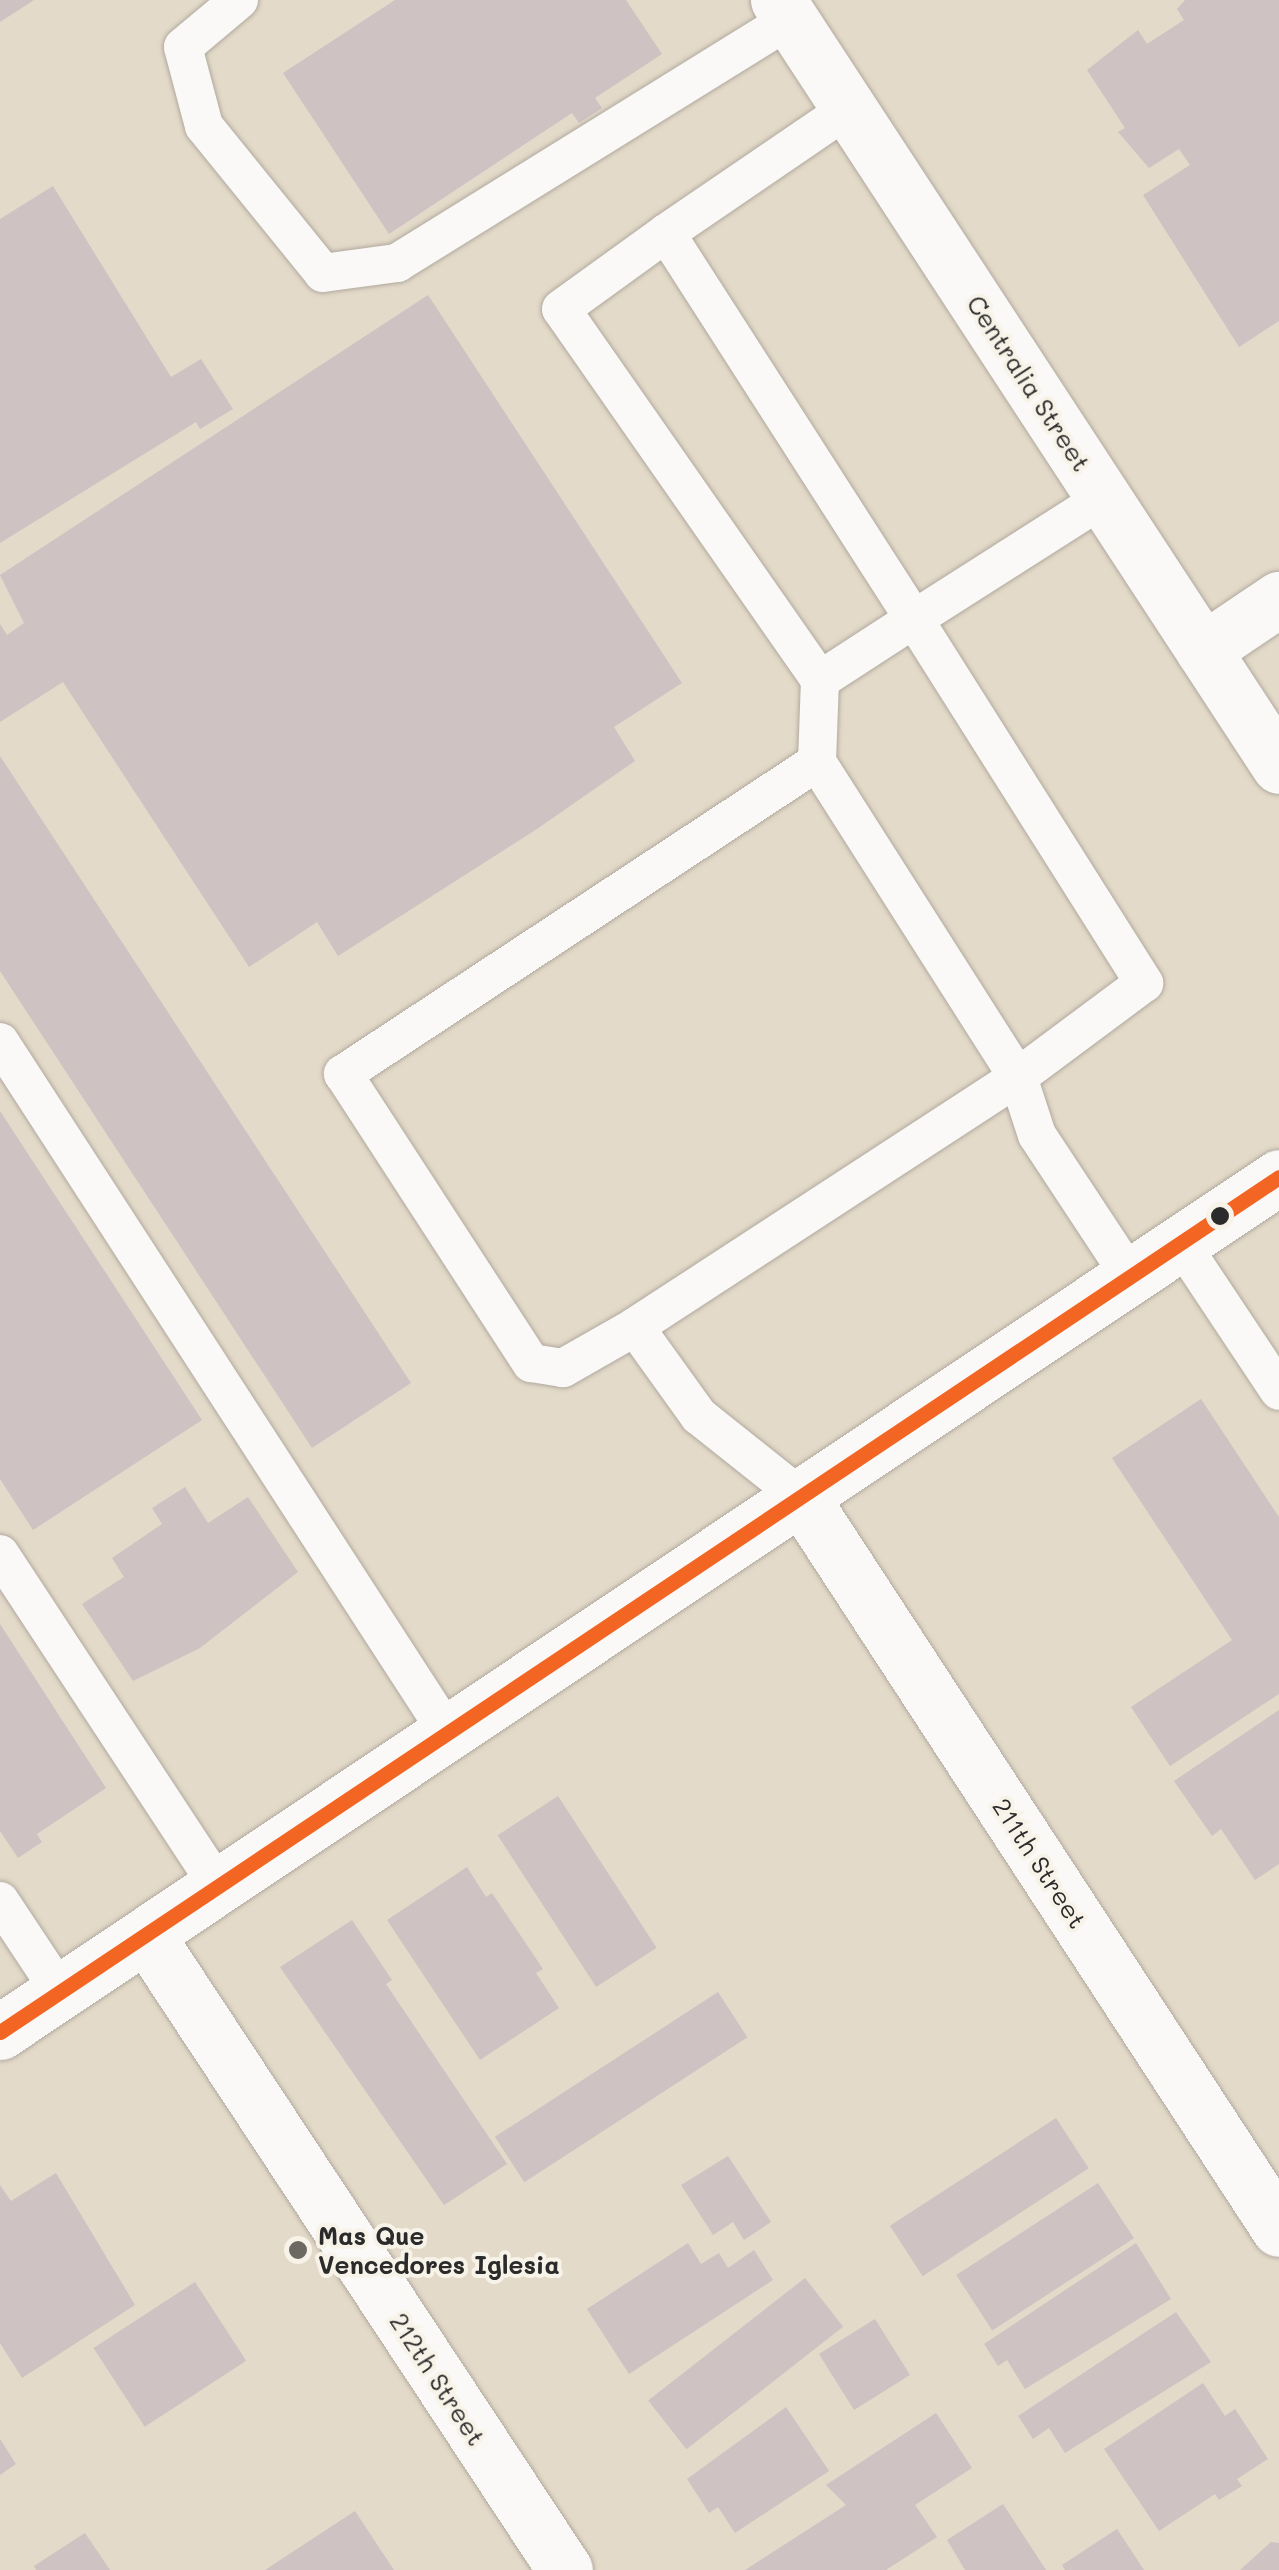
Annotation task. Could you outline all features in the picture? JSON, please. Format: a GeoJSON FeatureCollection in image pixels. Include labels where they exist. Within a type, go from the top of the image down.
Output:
{"type":"FeatureCollection","features":[{"type":"Feature","properties":{"kind":"main road","name":"Centralia Street"},"geometry":{"type":"LineString","coordinates":[[784,10],[1279,766]]}},
{"type":"Feature","properties":{"kind":"main road"},"geometry":{"type":"LineString","coordinates":[[1202,650],[1279,600]]}},
{"type":"Feature","properties":{"kind":"main road"},"geometry":{"type":"LineString","coordinates":[[0,2032],[1132,1279],[1279,1177]]}},
{"type":"Feature","properties":{"kind":"main road","name":"211th Street"},"geometry":{"type":"LineString","coordinates":[[801,1497],[1279,2229]]}},
{"type":"Feature","properties":{"kind":"main road","name":"212th Street"},"geometry":{"type":"LineString","coordinates":[[148,1936],[564,2570]]}},
{"type":"Feature","properties":{"kind":"lane"},"geometry":{"type":"LineString","coordinates":[[239,0],[183,47],[204,126],[324,272],[397,262],[784,10]]}},
{"type":"Feature","properties":{"kind":"lane"},"geometry":{"type":"LineString","coordinates":[[849,108],[561,309],[820,680],[817,762],[1018,1077],[1037,1135],[1132,1279]]}},
{"type":"Feature","properties":{"kind":"lane"},"geometry":{"type":"LineString","coordinates":[[666,233],[1144,983],[1018,1077],[635,1327],[564,1368],[531,1363],[343,1074],[817,762]]}},
{"type":"Feature","properties":{"kind":"lane"},"geometry":{"type":"LineString","coordinates":[[820,680],[1104,498]]}},
{"type":"Feature","properties":{"kind":"lane"},"geometry":{"type":"LineString","coordinates":[[0,1042],[449,1735]]}},
{"type":"Feature","properties":{"kind":"lane"},"geometry":{"type":"LineString","coordinates":[[1182,1245],[1279,1391]]}},
{"type":"Feature","properties":{"kind":"lane"},"geometry":{"type":"LineString","coordinates":[[635,1327],[700,1416],[801,1497]]}},
{"type":"Feature","properties":{"kind":"lane"},"geometry":{"type":"LineString","coordinates":[[0,1554],[220,1888]]}},
{"type":"Feature","properties":{"kind":"lane"},"geometry":{"type":"LineString","coordinates":[[0,1901],[61,1992]]}},
{"type":"Feature","properties":{"kind":"building"},"geometry":{"type":"Polygon","coordinates":[[[0,0],[34,0],[0,22],[0,0]]]}},
{"type":"Feature","properties":{"kind":"building"},"geometry":{"type":"Polygon","coordinates":[[[395,0],[626,0],[662,54],[595,98],[602,108],[579,123],[572,113],[389,234],[283,73],[395,0]]]}},
{"type":"Feature","properties":{"kind":"building"},"geometry":{"type":"Polygon","coordinates":[[[1185,0],[1279,0],[1279,321],[1239,347],[1143,195],[1190,165],[1179,149],[1149,168],[1118,132],[1125,128],[1087,70],[1138,30],[1147,44],[1184,20],[1177,9],[1185,0]]]}},
{"type":"Feature","properties":{"kind":"building"},"geometry":{"type":"Polygon","coordinates":[[[53,186],[171,377],[201,359],[233,409],[200,429],[196,422],[0,543],[0,219],[53,186]]]}},
{"type":"Feature","properties":{"kind":"building"},"geometry":{"type":"Polygon","coordinates":[[[428,295],[682,683],[614,727],[635,761],[534,831],[338,956],[317,922],[249,967],[63,682],[0,722],[0,624],[7,635],[24,623],[0,575],[428,295]]]}},
{"type":"Feature","properties":{"kind":"building"},"geometry":{"type":"Polygon","coordinates":[[[0,756],[411,1383],[312,1448],[0,971],[0,756]]]}},
{"type":"Feature","properties":{"kind":"building"},"geometry":{"type":"Polygon","coordinates":[[[0,1111],[202,1420],[33,1530],[0,1479],[0,1111]]]}},
{"type":"Feature","properties":{"kind":"building"},"geometry":{"type":"Polygon","coordinates":[[[1201,1399],[1279,1517],[1279,1694],[1170,1766],[1131,1707],[1232,1640],[1112,1458],[1201,1399]]]}},
{"type":"Feature","properties":{"kind":"building"},"geometry":{"type":"Polygon","coordinates":[[[185,1487],[208,1523],[248,1497],[298,1572],[200,1648],[133,1681],[82,1604],[124,1577],[112,1558],[162,1524],[152,1508],[185,1487]]]}},
{"type":"Feature","properties":{"kind":"building"},"geometry":{"type":"Polygon","coordinates":[[[0,1624],[106,1788],[37,1834],[42,1842],[18,1858],[0,1831],[0,1624]]]}},
{"type":"Feature","properties":{"kind":"building"},"geometry":{"type":"Polygon","coordinates":[[[1279,1710],[1279,1864],[1255,1880],[1221,1829],[1212,1836],[1174,1781],[1279,1710]]]}},
{"type":"Feature","properties":{"kind":"building"},"geometry":{"type":"Polygon","coordinates":[[[558,1796],[657,1948],[596,1987],[498,1835],[558,1796]]]}},
{"type":"Feature","properties":{"kind":"building"},"geometry":{"type":"Polygon","coordinates":[[[467,1867],[486,1897],[492,1893],[543,1969],[536,1973],[559,2008],[480,2060],[387,1920],[467,1867]]]}},
{"type":"Feature","properties":{"kind":"building"},"geometry":{"type":"Polygon","coordinates":[[[352,1920],[392,1980],[386,1984],[507,2164],[444,2205],[280,1967],[352,1920]]]}},
{"type":"Feature","properties":{"kind":"building"},"geometry":{"type":"Polygon","coordinates":[[[718,1992],[747,2037],[524,2182],[495,2137],[718,1992]]]}},
{"type":"Feature","properties":{"kind":"building"},"geometry":{"type":"Polygon","coordinates":[[[1056,2118],[1089,2168],[923,2276],[890,2226],[1056,2118]]]}},
{"type":"Feature","properties":{"kind":"building"},"geometry":{"type":"Polygon","coordinates":[[[728,2156],[771,2222],[744,2240],[733,2222],[713,2235],[681,2185],[728,2156]]]}},
{"type":"Feature","properties":{"kind":"building"},"geometry":{"type":"Polygon","coordinates":[[[56,2173],[135,2305],[22,2378],[0,2343],[0,2185],[11,2201],[56,2173]]]}},
{"type":"Feature","properties":{"kind":"building"},"geometry":{"type":"Polygon","coordinates":[[[1098,2183],[1134,2238],[992,2330],[956,2275],[1098,2183]]]}},
{"type":"Feature","properties":{"kind":"building"},"geometry":{"type":"Polygon","coordinates":[[[688,2243],[701,2264],[719,2253],[728,2268],[754,2250],[773,2280],[629,2374],[587,2309],[688,2243]]]}},
{"type":"Feature","properties":{"kind":"building"},"geometry":{"type":"Polygon","coordinates":[[[1136,2243],[1171,2299],[1025,2389],[1007,2360],[998,2366],[984,2344],[1136,2243]]]}},
{"type":"Feature","properties":{"kind":"building"},"geometry":{"type":"Polygon","coordinates":[[[805,2278],[843,2327],[686,2449],[648,2401],[805,2278]]]}},
{"type":"Feature","properties":{"kind":"building"},"geometry":{"type":"Polygon","coordinates":[[[195,2282],[246,2361],[145,2427],[94,2348],[195,2282]]]}},
{"type":"Feature","properties":{"kind":"building"},"geometry":{"type":"Polygon","coordinates":[[[1176,2312],[1211,2362],[1065,2453],[1049,2428],[1033,2439],[1018,2416],[1176,2312]]]}},
{"type":"Feature","properties":{"kind":"building"},"geometry":{"type":"Polygon","coordinates":[[[875,2319],[910,2375],[854,2410],[819,2354],[875,2319]]]}},
{"type":"Feature","properties":{"kind":"building"},"geometry":{"type":"Polygon","coordinates":[[[1203,2383],[1225,2416],[1235,2409],[1268,2459],[1237,2479],[1242,2486],[1219,2500],[1215,2494],[1159,2531],[1104,2449],[1203,2383]]]}},
{"type":"Feature","properties":{"kind":"building"},"geometry":{"type":"Polygon","coordinates":[[[786,2407],[829,2471],[735,2533],[718,2507],[709,2513],[687,2479],[786,2407]]]}},
{"type":"Feature","properties":{"kind":"building"},"geometry":{"type":"Polygon","coordinates":[[[936,2413],[972,2468],[915,2505],[937,2537],[886,2570],[745,2570],[846,2505],[826,2485],[936,2413]]]}},
{"type":"Feature","properties":{"kind":"building"},"geometry":{"type":"Polygon","coordinates":[[[0,2439],[16,2464],[0,2475],[0,2439]]]}},
{"type":"Feature","properties":{"kind":"building"},"geometry":{"type":"Polygon","coordinates":[[[1003,2504],[1046,2570],[965,2570],[947,2540],[1003,2504]]]}},
{"type":"Feature","properties":{"kind":"building"},"geometry":{"type":"Polygon","coordinates":[[[355,2511],[394,2570],[265,2570],[355,2511]]]}},
{"type":"Feature","properties":{"kind":"building"},"geometry":{"type":"Polygon","coordinates":[[[1117,2529],[1144,2570],[1065,2570],[1062,2565],[1117,2529]]]}},
{"type":"Feature","properties":{"kind":"building"},"geometry":{"type":"Polygon","coordinates":[[[85,2533],[110,2570],[36,2570],[34,2566],[85,2533]]]}},
{"type":"Feature","properties":{"kind":"building"},"geometry":{"type":"Polygon","coordinates":[[[1271,2542],[1279,2543],[1279,2570],[1240,2570],[1271,2542]]]}},
{"type":"Feature","properties":{"kind":"transit line"},"geometry":{"type":"LineString","coordinates":[[0,2032],[1279,1177]]}},
{"type":"Feature","properties":{"kind":"place","name":"Mas Que Vencedores Iglesia"},"geometry":{"type":"Point","coordinates":[298,2250]}}]}
